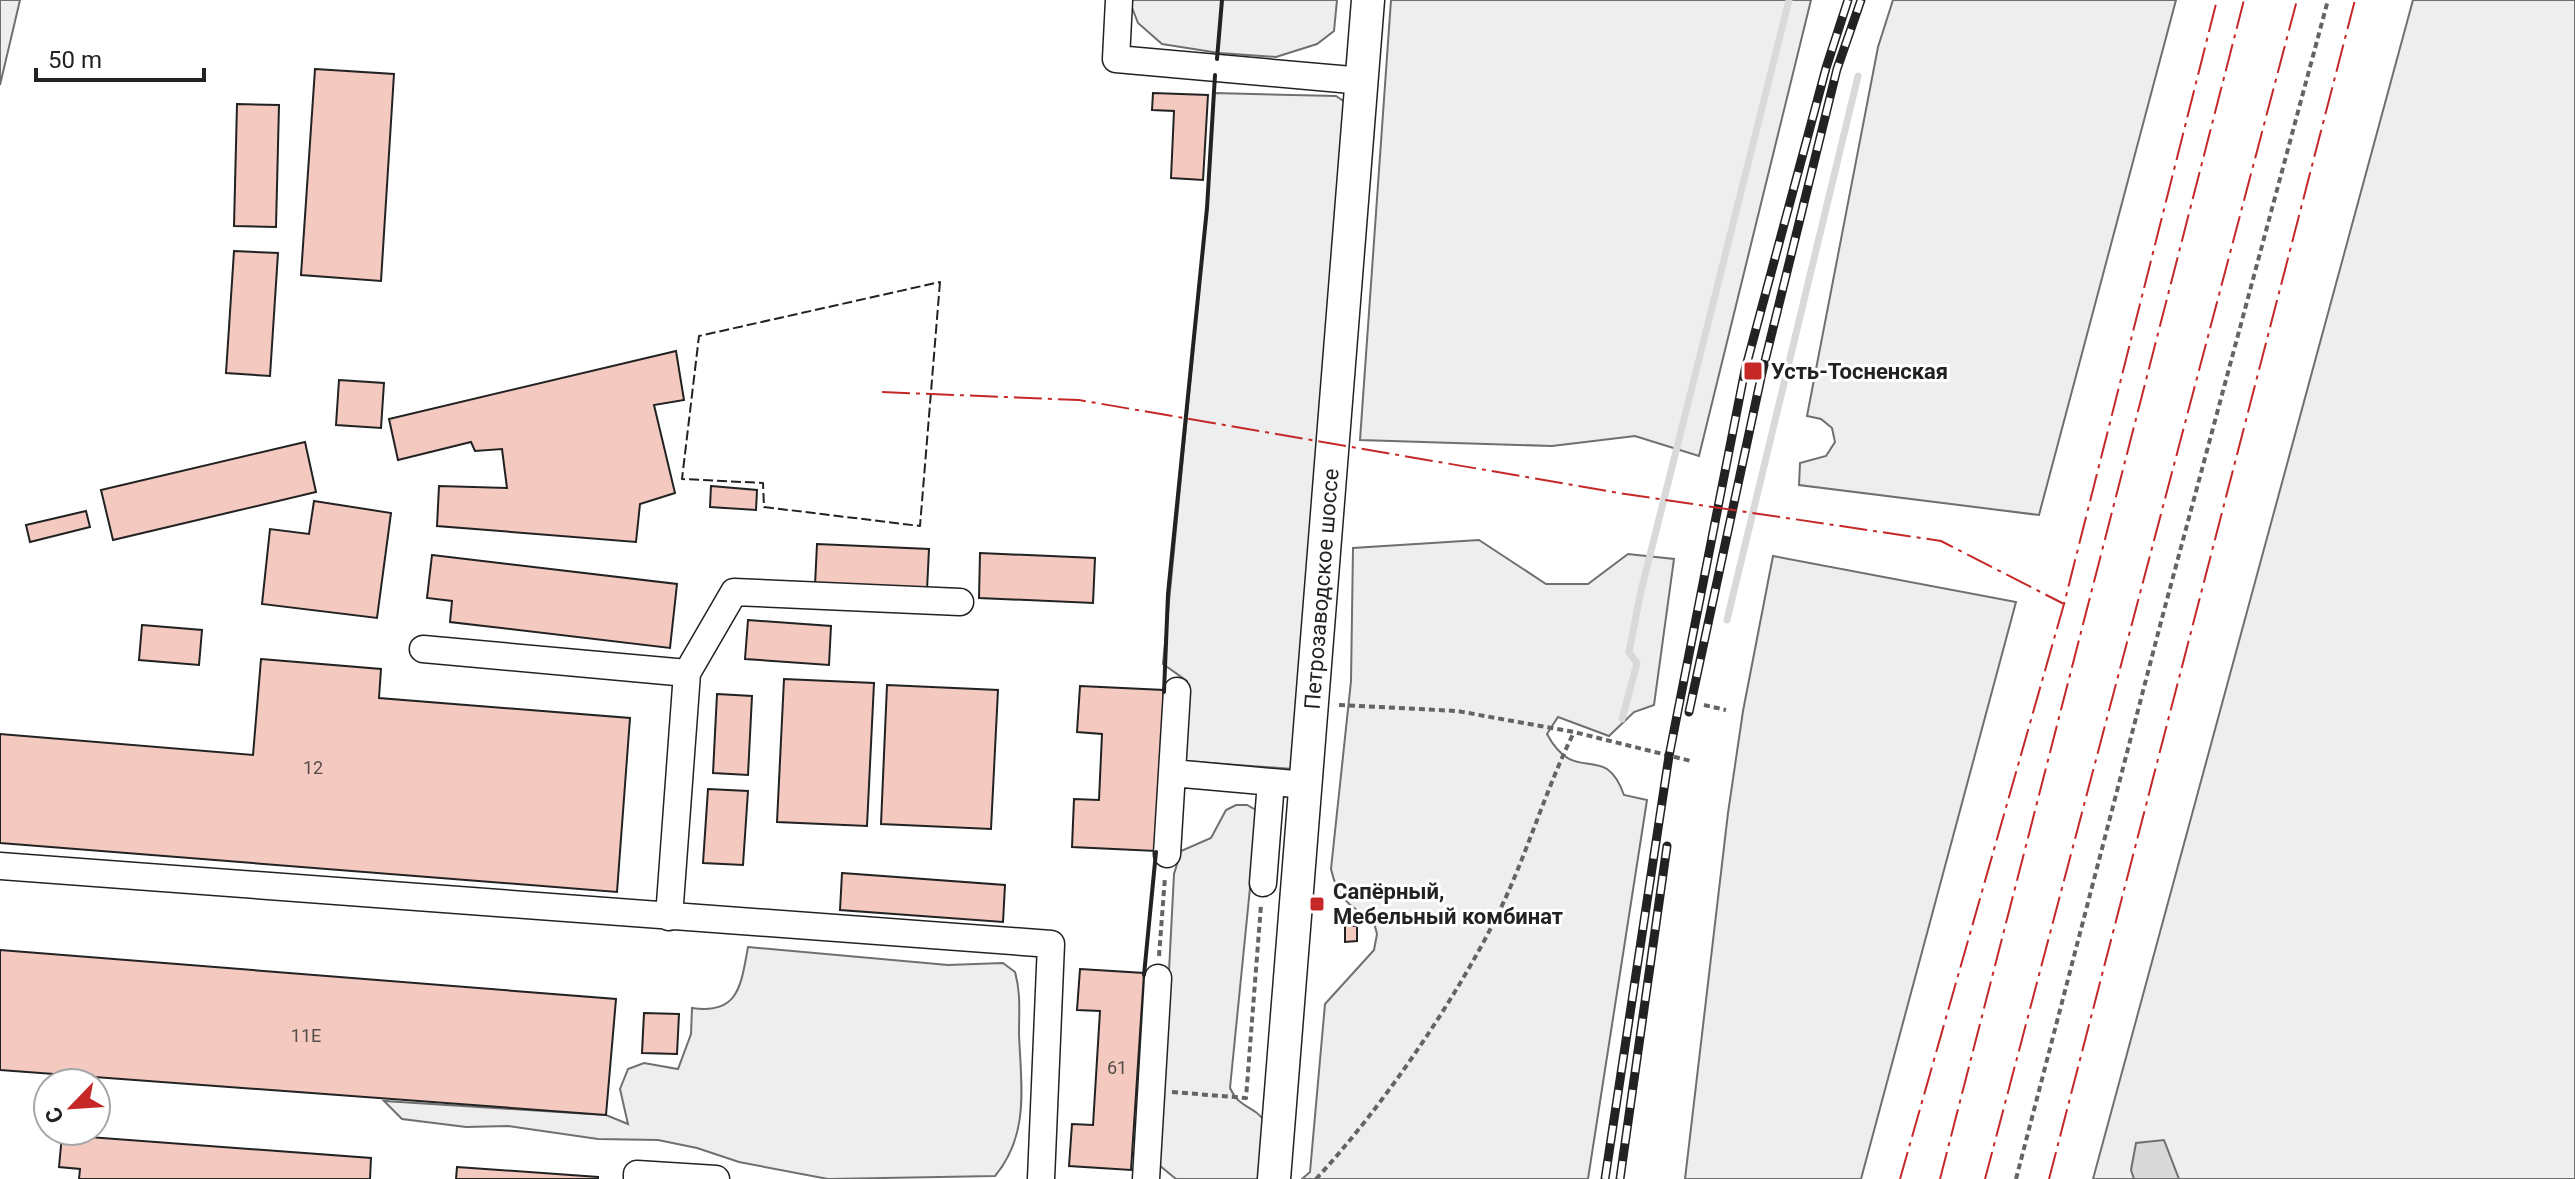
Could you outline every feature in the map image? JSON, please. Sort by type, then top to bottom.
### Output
[{"type":"main road","name":"Петрозаводское шоссе","points":[[1274,1179],[1368,0]]},
{"type":"lane","points":[[1119,0],[1116,59],[1363,81]]},
{"type":"lane","points":[[669,917],[687,673],[734,592],[960,602]]},
{"type":"lane","points":[[423,649],[687,673]]},
{"type":"lane","points":[[1167,854],[1177,691]]},
{"type":"lane","points":[[1172,773],[1306,785]]},
{"type":"lane","points":[[1263,883],[1271,782]]},
{"type":"lane","points":[[0,866],[1051,944],[1041,1179]]},
{"type":"lane","points":[[1146,1179],[1158,978]]},
{"type":"lane","points":[[637,1179],[637,1174],[716,1179]]},
{"type":"path","points":[[2016,1179],[2328,0]]},
{"type":"path","points":[[1313,704],[1457,711],[1574,732],[1691,761]]},
{"type":"path","points":[[1704,705],[1726,710]]},
{"type":"path","points":[[1316,1179],[1372,1108],[1470,966],[1514,879],[1545,793],[1574,732]]},
{"type":"path","points":[[1158,978],[1167,854]]},
{"type":"path","points":[[1151,1090],[1246,1098],[1263,883]]},
{"type":"shaded area","points":[[0,0],[20,0],[0,85]]},
{"type":"shaded area","points":[[1129,0],[1337,0],[1334,31],[1317,44],[1276,57],[1219,53],[1162,44],[1138,23]]},
{"type":"shaded area","points":[[1391,0],[1811,0],[1699,456],[1635,436],[1552,446],[1360,440]]},
{"type":"shaded area","points":[[1893,0],[2176,0],[2039,515],[1799,485],[1800,463],[1826,456],[1835,442],[1832,428],[1821,419],[1807,416],[1878,47]]},
{"type":"shaded area","points":[[2413,0],[2575,0],[2575,1179],[2093,1179]]},
{"type":"shaded area","points":[[1214,93],[1336,96],[1351,106],[1293,769],[1181,761],[1187,681],[1163,664],[1207,208]]},
{"type":"shaded area","points":[[1479,540],[1546,584],[1588,584],[1628,554],[1674,559],[1654,705],[1634,712],[1609,736],[1558,717],[1547,734],[1568,758],[1608,769],[1624,795],[1647,800],[1588,1179],[1302,1179],[1310,1172],[1325,1004],[1374,950],[1377,934],[1373,919],[1350,905],[1340,894],[1331,869],[1351,681],[1353,548]]},
{"type":"shaded area","points":[[1773,556],[2016,602],[1861,1179],[1685,1179],[1728,813],[1743,711]]},
{"type":"shaded area","points":[[1236,805],[1247,805],[1256,810],[1256,828],[1230,1088],[1238,1100],[1263,1119],[1266,1126],[1268,1144],[1264,1179],[1176,1179],[1159,1165],[1174,874],[1181,851],[1211,838],[1226,810]]},
{"type":"shaded area","points":[[748,947],[948,965],[1003,963],[1015,972],[1019,1003],[1021,1108],[1014,1143],[995,1176],[828,1179],[739,1162],[697,1148],[658,1140],[598,1139],[508,1126],[466,1127],[402,1119],[384,1101],[606,1115],[628,1124],[620,1089],[628,1069],[644,1063],[678,1069],[691,1034],[692,1008],[708,1009],[729,1002],[740,985]]},
{"type":"shaded area","points":[[2164,1140],[2179,1179],[2134,1179],[2131,1170],[2136,1143]]},
{"type":"building","points":[[315,69],[394,74],[381,281],[301,275]]},
{"type":"building","points":[[1153,93],[1208,95],[1203,180],[1171,178],[1174,111],[1152,110]]},
{"type":"building","points":[[237,104],[279,105],[276,227],[234,226]]},
{"type":"building","points":[[234,251],[278,253],[270,376],[226,373]]},
{"type":"building","points":[[676,351],[684,400],[654,405],[675,493],[640,504],[636,542],[437,526],[439,486],[507,488],[502,449],[475,451],[471,442],[398,460],[389,419]]},
{"type":"building","points":[[339,380],[384,383],[381,428],[336,425]]},
{"type":"building","points":[[305,442],[316,492],[113,540],[101,490]]},
{"type":"building","points":[[711,486],[757,490],[756,510],[710,507]]},
{"type":"building","points":[[314,501],[391,513],[377,618],[262,604],[270,529],[309,534]]},
{"type":"building","points":[[86,511],[90,527],[30,542],[26,525]]},
{"type":"building","points":[[817,544],[929,549],[927,590],[815,585]]},
{"type":"building","points":[[980,553],[1095,558],[1093,603],[979,598]]},
{"type":"building","points":[[432,555],[677,584],[670,648],[450,622],[452,601],[427,598]]},
{"type":"building","points":[[748,620],[831,626],[829,665],[745,659]]},
{"type":"building","points":[[142,625],[202,630],[199,665],[139,660]]},
{"type":"building","points":[[261,659],[381,669],[379,698],[630,718],[617,892],[0,843],[0,734],[253,755]]},
{"type":"building","points":[[784,679],[874,683],[867,826],[777,822]]},
{"type":"building","points":[[887,685],[998,690],[991,829],[881,824]]},
{"type":"building","points":[[1080,686],[1164,690],[1156,851],[1072,847],[1074,799],[1099,800],[1102,734],[1077,732]]},
{"type":"building","points":[[717,694],[752,696],[748,775],[713,773]]},
{"type":"building","points":[[708,789],[748,791],[743,865],[703,863]]},
{"type":"building","points":[[842,873],[1005,885],[1003,922],[840,910]]},
{"type":"building","points":[[1345,926],[1357,926],[1357,941],[1345,942]]},
{"type":"building","points":[[0,950],[616,999],[606,1115],[112,1078],[112,1067],[32,1067],[32,1072],[0,1070]]},
{"type":"building","points":[[1080,969],[1144,973],[1131,1170],[1069,1166],[1072,1124],[1093,1125],[1100,1011],[1077,1010]]},
{"type":"building","points":[[644,1013],[679,1014],[677,1054],[642,1053]]},
{"type":"building","points":[[112,1139],[371,1158],[370,1179],[79,1179],[80,1169],[59,1167],[61,1147],[112,1147]]},
{"type":"building","points":[[457,1167],[598,1177],[598,1179],[456,1179]]},
{"type":"waterway","points":[[1622,719],[1637,663],[1629,652],[1641,591],[1789,0]]},
{"type":"waterway","points":[[1727,620],[1858,76]]},
{"type":"railway","points":[[1605,1179],[1669,756],[1745,370],[1826,68],[1848,0]]},
{"type":"railway","points":[[1689,712],[1762,373],[1837,69],[1861,0]]},
{"type":"railway","points":[[1620,1179],[1667,846]]},
{"type":"fence","points":[[940,282],[920,526],[764,507],[763,483],[682,479],[699,336],[940,282]]},
{"type":"wall","points":[[1217,59],[1222,0]]},
{"type":"wall","points":[[1164,692],[1168,594],[1207,208],[1215,75]]},
{"type":"wall","points":[[1144,975],[1156,852]]},
{"type":"power","points":[[1900,1179],[2064,604],[2217,0]]},
{"type":"power","points":[[1940,1179],[2244,0]]},
{"type":"power","points":[[1985,1179],[2297,0]]},
{"type":"power","points":[[2049,1179],[2355,0]]},
{"type":"power","points":[[882,392],[1079,400],[1619,493],[1941,541],[2064,604]]},
{"type":"place","name":"Усть-Тосненская","points":[[1753,371]]},
{"type":"place","name":"Сапёрный, Мебельный комбинат","points":[[1317,904]]}]
